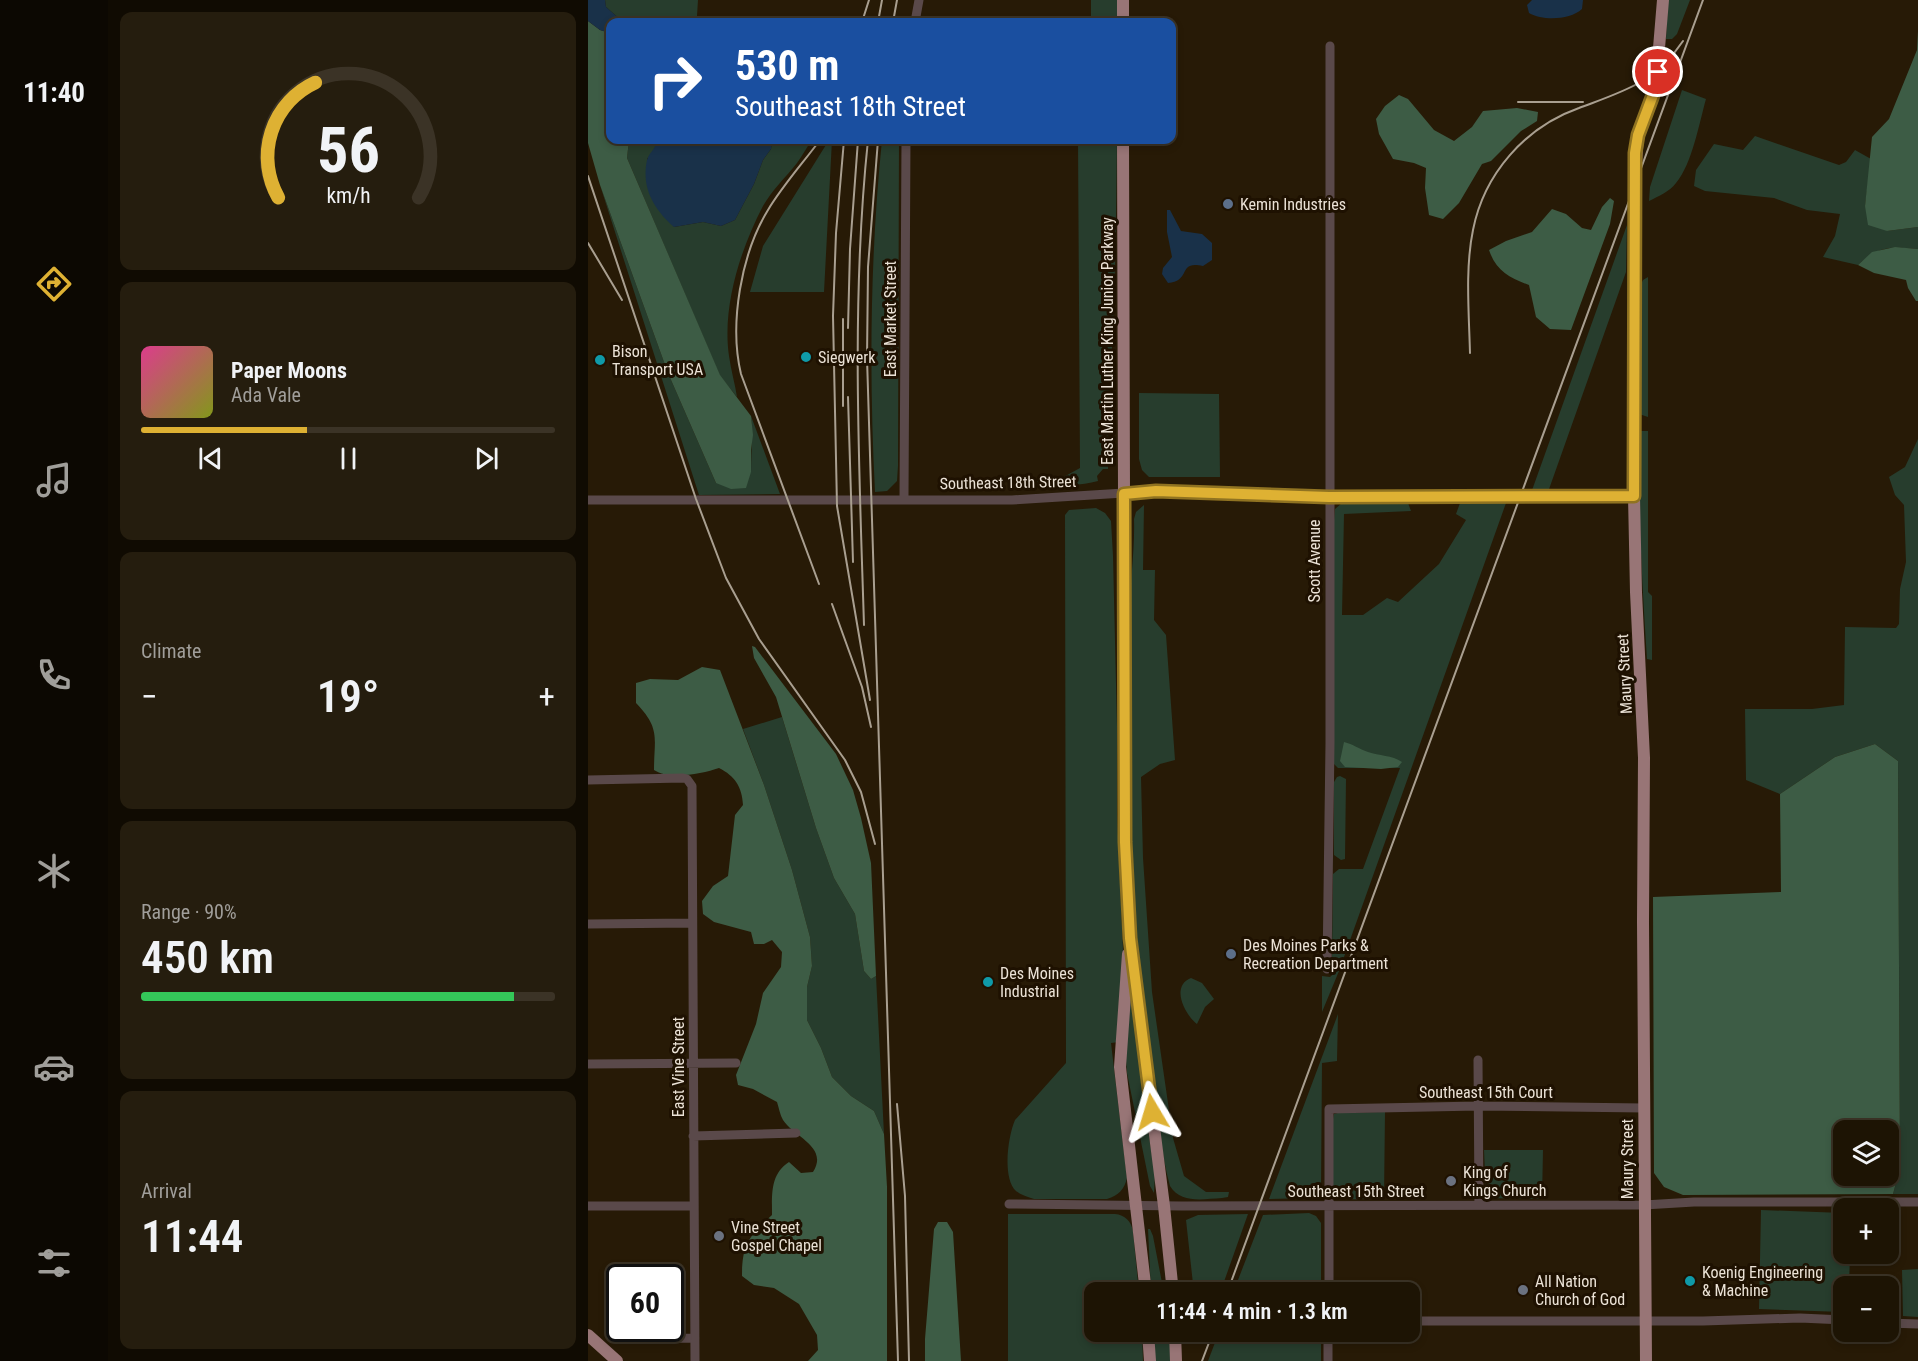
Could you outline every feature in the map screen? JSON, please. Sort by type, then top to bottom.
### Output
[{"type":"main road","points":[[1123,0],[1123,18]]},
{"type":"main road","name":"Maury Street","points":[[1645,1358],[1644,758],[1634,496],[1635,153],[1638,135],[1655,87],[1661,43],[1663,0]]},
{"type":"main road","name":"East Martin Luther King Junior Parkway","points":[[1123,144],[1125,830],[1130,938],[1172,1282]]},
{"type":"main road","name":"East Martin Luther King Junior Parkway","points":[[1130,938],[1125,973],[1120,1067],[1145,1282]]},
{"type":"main road","points":[[588,1335],[616,1361]]},
{"type":"main road","points":[[1149,1342],[1150,1361]]},
{"type":"main road","points":[[1175,1342],[1176,1361]]},
{"type":"street","points":[[916,18],[919,0]]},
{"type":"street","name":"Scott Avenue","points":[[1327,969],[1330,743],[1330,46]]},
{"type":"street","name":"East Market Street","points":[[904,498],[906,144]]},
{"type":"street","name":"Southeast 18th Street","points":[[588,500],[904,498],[1012,500],[1156,491],[1329,497],[1634,496]]},
{"type":"street","name":"East Vine Street","points":[[588,780],[683,778],[690,782],[692,791],[695,1361]]},
{"type":"street","points":[[588,924],[692,923]]},
{"type":"street","points":[[1478,1060],[1479,1205]]},
{"type":"street","points":[[588,1064],[736,1063]]},
{"type":"street","name":"Southeast 15th Court","points":[[1329,1205],[1329,1109],[1478,1106],[1644,1108]]},
{"type":"street","points":[[693,1136],[796,1133]]},
{"type":"street","name":"Southeast 15th Street","points":[[1010,1204],[1644,1205],[1694,1202],[1918,1202]]},
{"type":"street","points":[[1329,1205],[1329,1282]]},
{"type":"street","points":[[588,1206],[693,1206]]},
{"type":"street","points":[[1420,1321],[1833,1320]]},
{"type":"street","points":[[1899,1323],[1918,1324]]},
{"type":"street","points":[[684,1338],[695,1338]]},
{"type":"street","points":[[1328,1342],[1328,1361]]},
{"type":"green space","points":[[605,0],[698,0],[697,16],[702,18],[618,18],[606,7]]},
{"type":"green space","points":[[1091,0],[1117,0],[1117,18],[1091,18]]},
{"type":"green space","points":[[1668,0],[1690,0],[1677,34],[1672,39],[1666,39]]},
{"type":"green space","points":[[588,21],[606,32],[606,144],[629,144],[627,158],[720,375],[751,416],[753,435],[751,472],[746,488],[731,489],[716,483],[668,373],[600,185],[588,143]]},
{"type":"green space","points":[[1918,31],[1918,227],[1887,231],[1868,225],[1865,206],[1872,137],[1889,119],[1917,50]]},
{"type":"green space","points":[[1682,90],[1706,99],[1694,143],[1682,175],[1676,183],[1649,201],[1650,187]]},
{"type":"green space","points":[[1399,95],[1408,99],[1434,130],[1454,141],[1472,127],[1483,111],[1517,108],[1538,112],[1537,121],[1521,131],[1491,161],[1482,164],[1459,203],[1443,219],[1429,215],[1425,188],[1426,168],[1393,159],[1379,134],[1376,119],[1385,106]]},
{"type":"green space","points":[[1755,136],[1839,165],[1846,162],[1855,150],[1871,159],[1865,206],[1887,231],[1918,227],[1918,249],[1886,249],[1866,258],[1858,265],[1823,257],[1835,236],[1840,214],[1807,210],[1774,198],[1705,191],[1694,186],[1696,170],[1714,144],[1743,150]]},
{"type":"green space","points":[[629,144],[657,144],[647,159],[674,227],[703,222],[721,226],[735,220],[772,144],[809,144],[763,206],[740,260],[728,318],[729,356],[737,397],[720,376],[627,158]]},
{"type":"green space","points":[[827,144],[832,144],[824,292],[750,292],[763,246]]},
{"type":"green space","points":[[882,144],[899,144],[897,481],[887,491],[875,492],[872,316]]},
{"type":"green space","points":[[1078,144],[1117,144],[1108,469],[1103,469],[1097,476],[1098,481],[1089,483],[1062,486],[1021,485],[1020,481],[1058,480],[1080,468]]},
{"type":"green space","points":[[600,185],[668,373],[716,483],[751,472],[751,416],[780,494],[699,495]]},
{"type":"green space","points":[[1610,198],[1614,201],[1610,224],[1571,330],[1550,329],[1536,317],[1529,285],[1505,273],[1489,250],[1532,232],[1552,209],[1566,214],[1582,228],[1591,230],[1602,207]]},
{"type":"green space","points":[[1627,225],[1626,272],[1548,492],[1531,493]]},
{"type":"green space","points":[[1895,247],[1918,249],[1918,301],[1908,288],[1906,280],[1874,273],[1858,265],[1872,252]]},
{"type":"green space","points":[[1648,277],[1648,417],[1639,414],[1639,289],[1643,280]]},
{"type":"green space","points":[[1139,393],[1219,394],[1220,477],[1149,477],[1142,470],[1139,459]]},
{"type":"green space","points":[[1648,431],[1648,592],[1652,596],[1652,660],[1647,659],[1642,575],[1639,461],[1639,433]]},
{"type":"green space","points":[[1918,439],[1918,1194],[1893,1194],[1895,1186],[1899,1186],[1900,1168],[1898,761],[1875,744],[1835,757],[1780,794],[1746,780],[1745,709],[1812,709],[1844,705],[1845,627],[1896,628],[1899,624],[1900,589],[1906,562],[1904,505],[1895,495],[1889,477],[1905,467]]},
{"type":"green space","points":[[1342,503],[1408,503],[1411,511],[1344,514],[1342,615],[1363,615],[1387,598],[1398,602],[1439,564],[1466,520],[1456,514],[1460,503],[1506,503],[1339,971],[1322,1012],[1322,976],[1330,977],[1335,969],[1332,959],[1333,874],[1339,869],[1363,869],[1400,768],[1338,768],[1334,764],[1334,520],[1335,509]]},
{"type":"green space","points":[[1144,505],[1143,570],[1155,570],[1154,620],[1166,635],[1175,760],[1160,764],[1141,777],[1143,858],[1152,992],[1173,1138],[1184,1176],[1206,1192],[1229,1192],[1228,1197],[1222,1198],[1186,1198],[1180,1196],[1170,1186],[1162,1149],[1139,968],[1130,790],[1130,599],[1134,519],[1136,512]]},
{"type":"green space","points":[[1096,508],[1105,513],[1111,521],[1113,556],[1117,814],[1123,950],[1119,1042],[1111,1043],[1127,1178],[1120,1192],[1107,1199],[1034,1199],[1016,1191],[1012,1185],[1009,1177],[1008,1157],[1010,1136],[1015,1120],[1066,1063],[1065,515],[1069,510]]},
{"type":"green space","points":[[752,646],[836,754],[853,790],[871,863],[876,976],[871,979],[864,971],[855,914],[834,878],[816,828],[776,697],[754,658]]},
{"type":"green space","points":[[702,667],[720,670],[764,785],[792,870],[810,937],[812,966],[807,987],[807,1020],[832,1077],[851,1096],[874,1111],[884,1134],[887,1187],[887,1361],[808,1361],[818,1350],[817,1335],[799,1304],[774,1288],[754,1285],[742,1276],[743,1256],[748,1241],[772,1215],[773,1186],[778,1173],[789,1162],[801,1173],[813,1172],[817,1156],[808,1143],[783,1120],[777,1102],[753,1089],[738,1085],[736,1075],[756,1024],[763,993],[781,967],[782,952],[772,940],[764,944],[754,944],[751,932],[714,922],[703,914],[702,901],[713,886],[728,876],[735,815],[743,805],[739,787],[733,778],[719,768],[695,774],[677,775],[668,775],[654,770],[653,727],[636,703],[636,683],[650,679],[678,680]]},
{"type":"green space","points":[[782,717],[834,878],[855,914],[864,971],[871,979],[876,976],[884,1134],[874,1111],[851,1096],[832,1077],[807,1020],[807,987],[812,966],[810,937],[792,870],[743,729]]},
{"type":"green space","points":[[1344,742],[1402,762],[1398,767],[1381,769],[1345,767],[1340,761]]},
{"type":"green space","points":[[1875,744],[1898,761],[1900,1168],[1899,1172],[1899,1120],[1833,1120],[1833,1186],[1895,1186],[1893,1194],[1683,1195],[1664,1187],[1654,1173],[1653,897],[1781,892],[1780,794],[1835,757]]},
{"type":"green space","points":[[1340,776],[1346,779],[1345,859],[1341,860],[1334,855],[1334,782]]},
{"type":"green space","points":[[1131,969],[1142,1092],[1155,1174],[1154,1193],[1150,1186],[1127,1073],[1125,1049]]},
{"type":"green space","points":[[1191,978],[1202,983],[1214,999],[1205,1007],[1197,1024],[1184,1008],[1181,994],[1181,987]]},
{"type":"green space","points":[[1338,1014],[1337,1061],[1322,1063],[1321,1190],[1314,1197],[1309,1198],[1269,1199]]},
{"type":"green space","points":[[1385,1112],[1384,1198],[1349,1199],[1337,1194],[1333,1190],[1334,1114]]},
{"type":"green space","points":[[1484,1150],[1543,1150],[1542,1199],[1486,1198]]},
{"type":"green space","points":[[1761,1210],[1833,1213],[1833,1264],[1850,1264],[1849,1276],[1833,1276],[1833,1312],[1759,1309]]},
{"type":"green space","points":[[1309,1213],[1316,1216],[1321,1223],[1321,1282],[1237,1282],[1263,1215]]},
{"type":"green space","points":[[1008,1214],[1115,1214],[1127,1219],[1133,1231],[1138,1282],[1084,1282],[1084,1342],[1142,1342],[1143,1361],[1008,1361]]},
{"type":"green space","points":[[1248,1214],[1224,1282],[1193,1282],[1186,1220],[1198,1215]]},
{"type":"green space","points":[[938,1222],[947,1222],[953,1232],[961,1361],[925,1361],[934,1229]]},
{"type":"green space","points":[[1148,1229],[1153,1236],[1162,1282],[1150,1282]]},
{"type":"green space","points":[[1918,1269],[1918,1317],[1903,1316],[1902,1270]]},
{"type":"green space","points":[[1154,1342],[1170,1342],[1171,1361],[1155,1361]]},
{"type":"green space","points":[[1215,1342],[1321,1342],[1321,1361],[1208,1361]]},
{"type":"water","points":[[588,0],[605,0],[606,7],[618,18],[606,18],[606,32],[588,21]]},
{"type":"water","points":[[1532,0],[1583,0],[1582,9],[1577,13],[1549,18],[1529,13],[1527,5]]},
{"type":"water","points":[[657,144],[772,144],[735,220],[721,226],[703,222],[674,227],[655,205],[646,180],[647,160]]},
{"type":"water","points":[[1167,210],[1170,210],[1181,231],[1202,234],[1212,243],[1212,260],[1203,266],[1190,266],[1180,279],[1168,283],[1162,274],[1163,268],[1172,257],[1167,232]]},
{"type":"railway","points":[[863,18],[869,0]]},
{"type":"railway","points":[[879,18],[882,0]]},
{"type":"railway","points":[[894,18],[897,0]]},
{"type":"railway","points":[[1231,1282],[1703,0]]},
{"type":"railway","points":[[1470,353],[1468,291],[1473,230],[1478,209],[1497,172],[1510,155],[1541,127],[1559,116],[1637,84],[1661,67],[1683,41]]},
{"type":"railway","points":[[1518,102],[1583,102]]},
{"type":"railway","points":[[817,144],[780,192],[759,228],[744,268],[736,333],[741,374],[819,584]]},
{"type":"railway","points":[[844,144],[836,233],[833,316],[837,506],[870,700]]},
{"type":"railway","points":[[848,328],[850,249],[858,144]]},
{"type":"railway","points":[[864,625],[858,321],[868,144]]},
{"type":"railway","points":[[878,144],[868,267],[867,358],[898,1361]]},
{"type":"railway","points":[[588,176],[696,499],[726,578],[759,639],[845,760],[861,792],[875,844]]},
{"type":"railway","points":[[588,243],[622,300]]},
{"type":"railway","points":[[843,319],[843,406]]},
{"type":"railway","points":[[848,397],[853,562]]},
{"type":"railway","points":[[832,604],[862,687],[871,727]]},
{"type":"railway","points":[[897,1104],[905,1196],[909,1361]]},
{"type":"railway","points":[[1202,1361],[1209,1342]]},
{"type":"place","name":"Kemin Industries","points":[[1228,204]]},
{"type":"place","name":"Siegwerk","points":[[806,357]]},
{"type":"place","name":"Bison Transport USA","points":[[600,360]]},
{"type":"place","name":"Des Moines Parks & Recreation Department","points":[[1231,954]]},
{"type":"place","name":"Des Moines Industrial","points":[[988,982]]},
{"type":"place","name":"King of Kings Church","points":[[1451,1181]]},
{"type":"place","name":"Vine Street Gospel Chapel","points":[[719,1236]]},
{"type":"place","name":"Koenig Engineering & Machine","points":[[1690,1281]]},
{"type":"place","name":"All Nation Church of God","points":[[1523,1290]]},
{"type":"route","points":[[1152,1112],[1130,938],[1125,842],[1124,494],[1156,491],[1329,497],[1634,496],[1635,153],[1638,135],[1653,95],[1658,72]]}]
